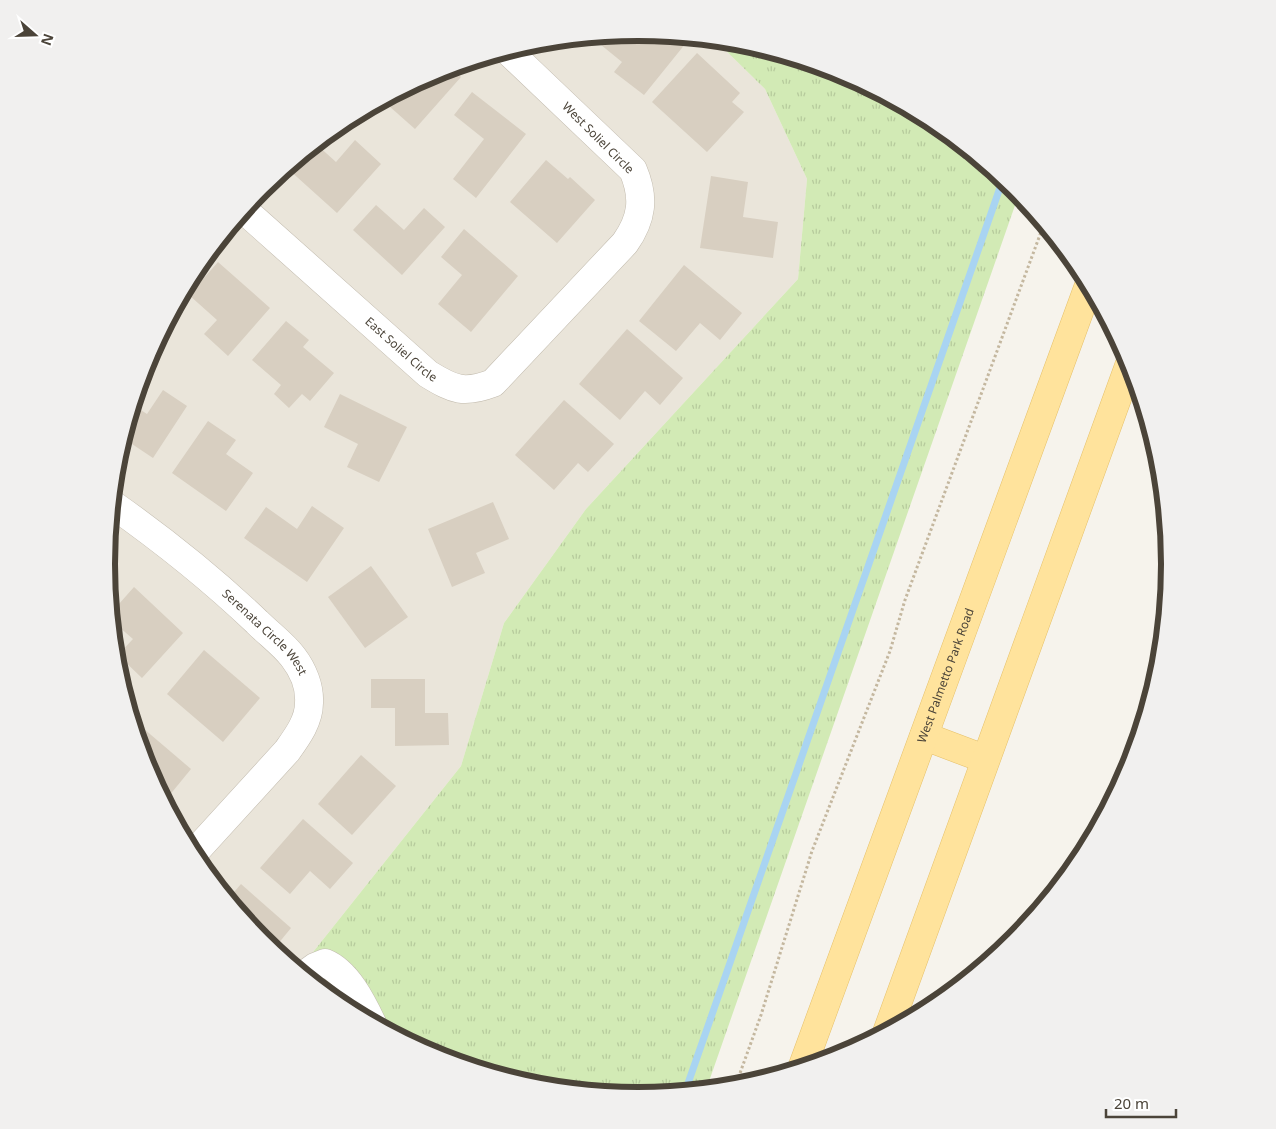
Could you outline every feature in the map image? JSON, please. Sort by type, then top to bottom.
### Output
[{"type":"main road","name":"West Palmetto Park Road","points":[[805,1060],[1086,294]]},
{"type":"main road","points":[[890,1023],[1125,376]]},
{"type":"main road","points":[[924,736],[986,759]]},
{"type":"street","name":"West Soliel Circle","points":[[514,56],[633,170],[639,185],[640,213],[635,229],[625,243],[564,309]]},
{"type":"street","name":"East Soliel Circle","points":[[249,215],[428,374],[446,385],[459,389],[477,389],[494,383],[564,309]]},
{"type":"street","name":"Serenata Circle West","points":[[118,508],[159,538],[236,602],[292,656],[302,670],[306,683],[309,703],[306,719],[297,736],[287,751],[198,847]]},
{"type":"street","points":[[309,971],[324,963],[334,967],[358,996],[366,1012]]},
{"type":"path","points":[[738,1078],[761,1015],[812,851],[890,651],[905,600],[1041,232]]},
{"type":"shaded area","points":[[638,41],[672,42],[724,49],[765,89],[807,179],[798,279],[586,509],[504,623],[461,766],[302,966],[245,910],[203,855],[169,796],[143,733],[125,667],[116,599],[116,530],[125,462],[143,396],[169,333],[185,303],[223,246],[245,219],[293,171],[319,149],[376,111],[438,81],[470,69],[536,51],[604,42]]},
{"type":"green space","points":[[724,49],[773,59],[806,69],[838,81],[900,111],[957,149],[1016,203],[709,1083],[672,1087],[604,1087],[536,1078],[503,1070],[438,1048],[376,1018],[347,1000],[302,966],[461,766],[504,623],[586,509],[798,279],[807,179],[765,89]]},
{"type":"building","points":[[638,41],[685,44],[644,95],[614,72],[622,62],[598,43]]},
{"type":"building","points":[[697,53],[740,93],[732,102],[744,112],[707,152],[652,102]]},
{"type":"building","points":[[457,74],[461,77],[415,129],[389,106],[407,95],[438,81]]},
{"type":"building","points":[[472,92],[526,134],[476,198],[453,179],[484,139],[454,115]]},
{"type":"building","points":[[355,140],[381,164],[337,213],[292,172],[320,148],[336,162]]},
{"type":"building","points":[[546,160],[568,179],[570,177],[595,200],[557,243],[510,202]]},
{"type":"building","points":[[711,176],[748,182],[743,217],[778,222],[773,258],[700,248]]},
{"type":"building","points":[[376,205],[404,230],[424,208],[445,227],[402,275],[353,230]]},
{"type":"building","points":[[464,229],[518,276],[471,332],[438,304],[462,275],[441,257]]},
{"type":"building","points":[[218,262],[270,308],[228,356],[204,334],[217,320],[190,296]]},
{"type":"building","points":[[684,265],[742,313],[720,340],[700,323],[676,351],[639,321]]},
{"type":"building","points":[[286,321],[309,340],[303,347],[334,373],[310,401],[302,394],[289,408],[274,394],[281,385],[252,360]]},
{"type":"building","points":[[627,329],[683,378],[660,405],[645,391],[620,420],[579,384]]},
{"type":"building","points":[[163,390],[187,406],[153,458],[130,442],[139,409],[147,414]]},
{"type":"building","points":[[340,394],[407,427],[379,482],[347,467],[358,444],[324,427]]},
{"type":"building","points":[[564,400],[614,444],[588,472],[578,463],[554,490],[515,455]]},
{"type":"building","points":[[208,421],[236,440],[226,454],[253,473],[226,511],[172,473]]},
{"type":"building","points":[[493,502],[509,539],[476,553],[485,573],[452,587],[428,529]]},
{"type":"building","points":[[312,506],[344,528],[307,582],[244,538],[266,507],[297,529]]},
{"type":"building","points":[[371,566],[408,617],[365,648],[328,597]]},
{"type":"building","points":[[134,587],[183,633],[142,678],[124,661],[122,651],[133,639],[118,626],[117,607]]},
{"type":"building","points":[[204,650],[260,698],[223,742],[167,694]]},
{"type":"building","points":[[371,679],[425,679],[425,713],[448,713],[449,745],[395,746],[395,708],[371,708]]},
{"type":"building","points":[[141,726],[191,769],[169,796]]},
{"type":"building","points":[[361,755],[396,786],[352,835],[318,804]]},
{"type":"building","points":[[303,819],[353,863],[330,889],[310,871],[290,894],[260,868]]},
{"type":"building","points":[[241,884],[291,928],[278,944],[232,894]]},
{"type":"waterway","points":[[687,1085],[1000,187]]}]
